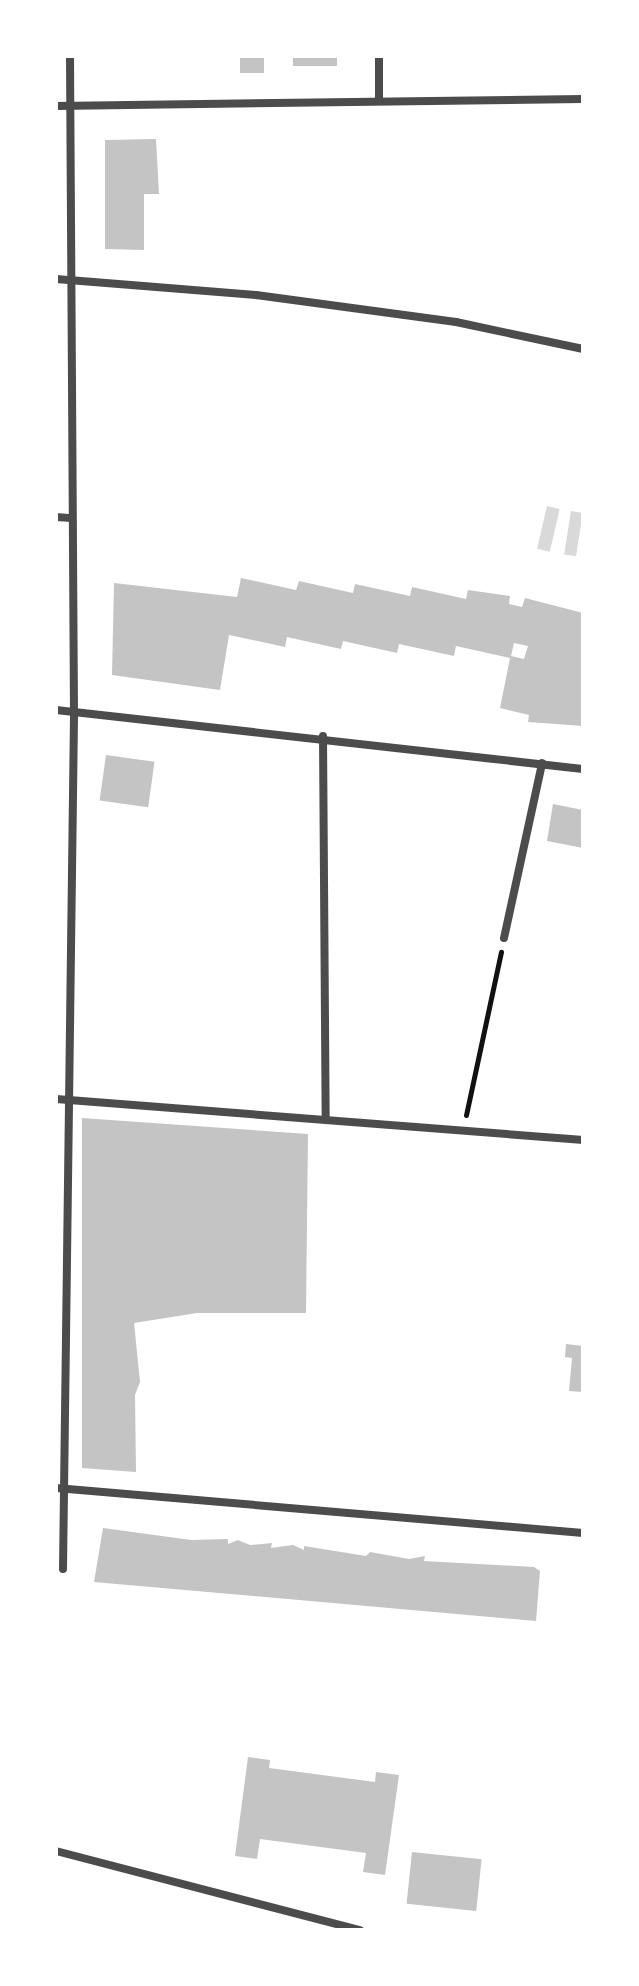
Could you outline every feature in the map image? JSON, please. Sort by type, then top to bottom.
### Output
[{"type":"street","points":[[63,1569],[59,1488],[61,1100],[74,713],[70,56]]},
{"type":"street","points":[[379,56],[379,100]]},
{"type":"street","points":[[56,106],[583,99]]},
{"type":"street","points":[[56,279],[72,278],[456,322],[583,349]]},
{"type":"street","points":[[56,517],[72,518]]},
{"type":"street","points":[[56,710],[323,736],[583,769]]},
{"type":"street","points":[[323,736],[326,1119]]},
{"type":"street","points":[[504,938],[542,763]]},
{"type":"street","points":[[61,1100],[583,1140]]},
{"type":"street","points":[[59,1488],[583,1533]]},
{"type":"street","points":[[56,1851],[324,1926],[360,1930]]},
{"type":"path","points":[[462,1131],[504,938]]},
{"type":"shaded area","points":[[547,506],[560,509],[550,552],[537,549]]},
{"type":"shaded area","points":[[571,511],[583,513],[576,556],[564,554]]},
{"type":"building","points":[[240,56],[264,56],[264,73],[240,73]]},
{"type":"building","points":[[293,56],[337,56],[337,66],[293,66]]},
{"type":"building","points":[[156,139],[159,194],[144,194],[144,250],[105,249],[105,140]]},
{"type":"building","points":[[241,578],[296,590],[299,581],[353,593],[355,584],[410,596],[412,587],[466,599],[468,590],[510,596],[509,604],[522,607],[525,598],[583,613],[583,726],[528,722],[529,715],[500,708],[510,658],[456,646],[454,656],[399,644],[397,653],[343,641],[341,649],[287,637],[285,647],[229,635],[220,690],[112,675],[114,583],[237,597]],"holes":[[[514,643],[528,646],[524,659],[511,656]]]},
{"type":"building","points":[[106,755],[155,762],[148,807],[100,801]]},
{"type":"building","points":[[553,804],[583,810],[583,848],[547,841]]},
{"type":"building","points":[[82,1118],[308,1134],[306,1313],[197,1313],[134,1323],[140,1382],[135,1395],[136,1472],[82,1468]]},
{"type":"building","points":[[566,1344],[583,1346],[583,1392],[569,1391],[572,1358],[565,1357]]},
{"type":"building","points":[[103,1528],[191,1540],[228,1539],[228,1544],[238,1540],[250,1545],[272,1543],[271,1548],[293,1545],[304,1550],[304,1546],[366,1556],[370,1552],[409,1559],[425,1556],[424,1561],[534,1567],[540,1571],[536,1621],[94,1582]]},
{"type":"building","points":[[248,1757],[270,1760],[269,1768],[375,1782],[376,1772],[399,1775],[385,1875],[363,1872],[366,1853],[260,1839],[257,1859],[235,1856]]},
{"type":"building","points":[[412,1852],[482,1859],[476,1911],[407,1904]]}]
